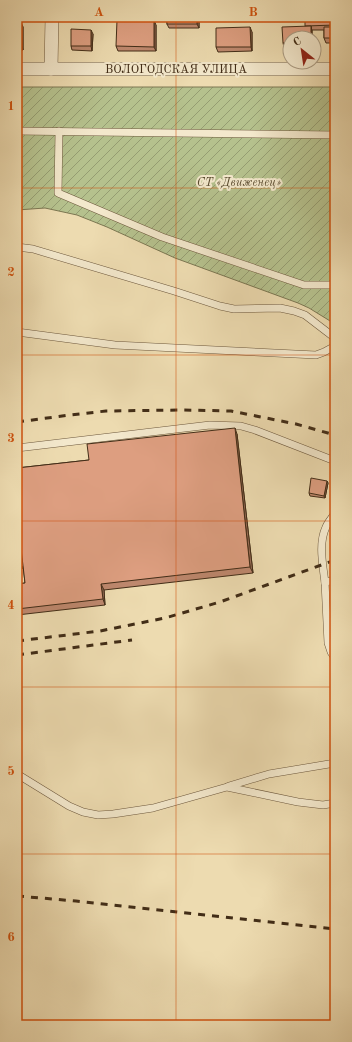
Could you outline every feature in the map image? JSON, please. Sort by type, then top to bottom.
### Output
[{"type":"street","points":[[51,69],[52,17]]},
{"type":"street","name":"ВОЛОГОДСКАЯ УЛИЦА","points":[[17,69],[335,70]]},
{"type":"lane","points":[[17,131],[335,135]]},
{"type":"lane","points":[[59,131],[58,193],[162,237],[304,285],[335,285]]},
{"type":"lane","points":[[17,247],[33,249],[220,306],[234,309],[280,308],[294,311],[305,315],[335,338]]},
{"type":"lane","points":[[17,332],[115,345],[316,355],[335,346]]},
{"type":"lane","points":[[17,448],[210,425],[242,426],[335,461]]},
{"type":"lane","points":[[335,513],[326,526],[322,538],[328,643],[335,658]]},
{"type":"lane","points":[[325,583],[335,580]]},
{"type":"lane","points":[[17,774],[69,806],[83,812],[98,815],[153,808],[268,774],[335,763]]},
{"type":"lane","points":[[227,787],[298,802],[323,805],[335,803]]},
{"type":"green space","name":"СТ «Движенец»","points":[[17,87],[335,87],[335,324],[298,303],[175,258],[77,215],[45,208],[17,210]]},
{"type":"building","points":[[167,17],[197,17],[197,24],[167,24]]},
{"type":"building","points":[[305,17],[335,17],[335,25],[305,26]]},
{"type":"building","points":[[117,20],[154,20],[154,47],[116,46]]},
{"type":"building","points":[[17,23],[21,23],[22,45],[17,45]]},
{"type":"building","points":[[311,26],[311,30],[282,30],[282,27]]},
{"type":"building","points":[[250,27],[251,47],[216,47],[216,28]]},
{"type":"building","points":[[324,27],[335,27],[335,50],[332,50],[332,38],[324,38]]},
{"type":"building","points":[[71,29],[91,30],[91,46],[71,46]]},
{"type":"building","points":[[235,428],[250,567],[101,584],[103,599],[17,609],[17,584],[25,583],[20,540],[17,540],[17,468],[89,460],[87,444]]},
{"type":"building","points":[[311,478],[327,481],[324,496],[309,493]]},
{"type":"railway","points":[[17,422],[106,411],[231,411],[296,424],[335,435]]},
{"type":"railway","points":[[17,641],[100,631],[165,618],[220,602],[335,560]]},
{"type":"railway","points":[[17,568],[34,566]]},
{"type":"railway","points":[[17,655],[132,640]]},
{"type":"railway","points":[[17,896],[335,929]]}]
